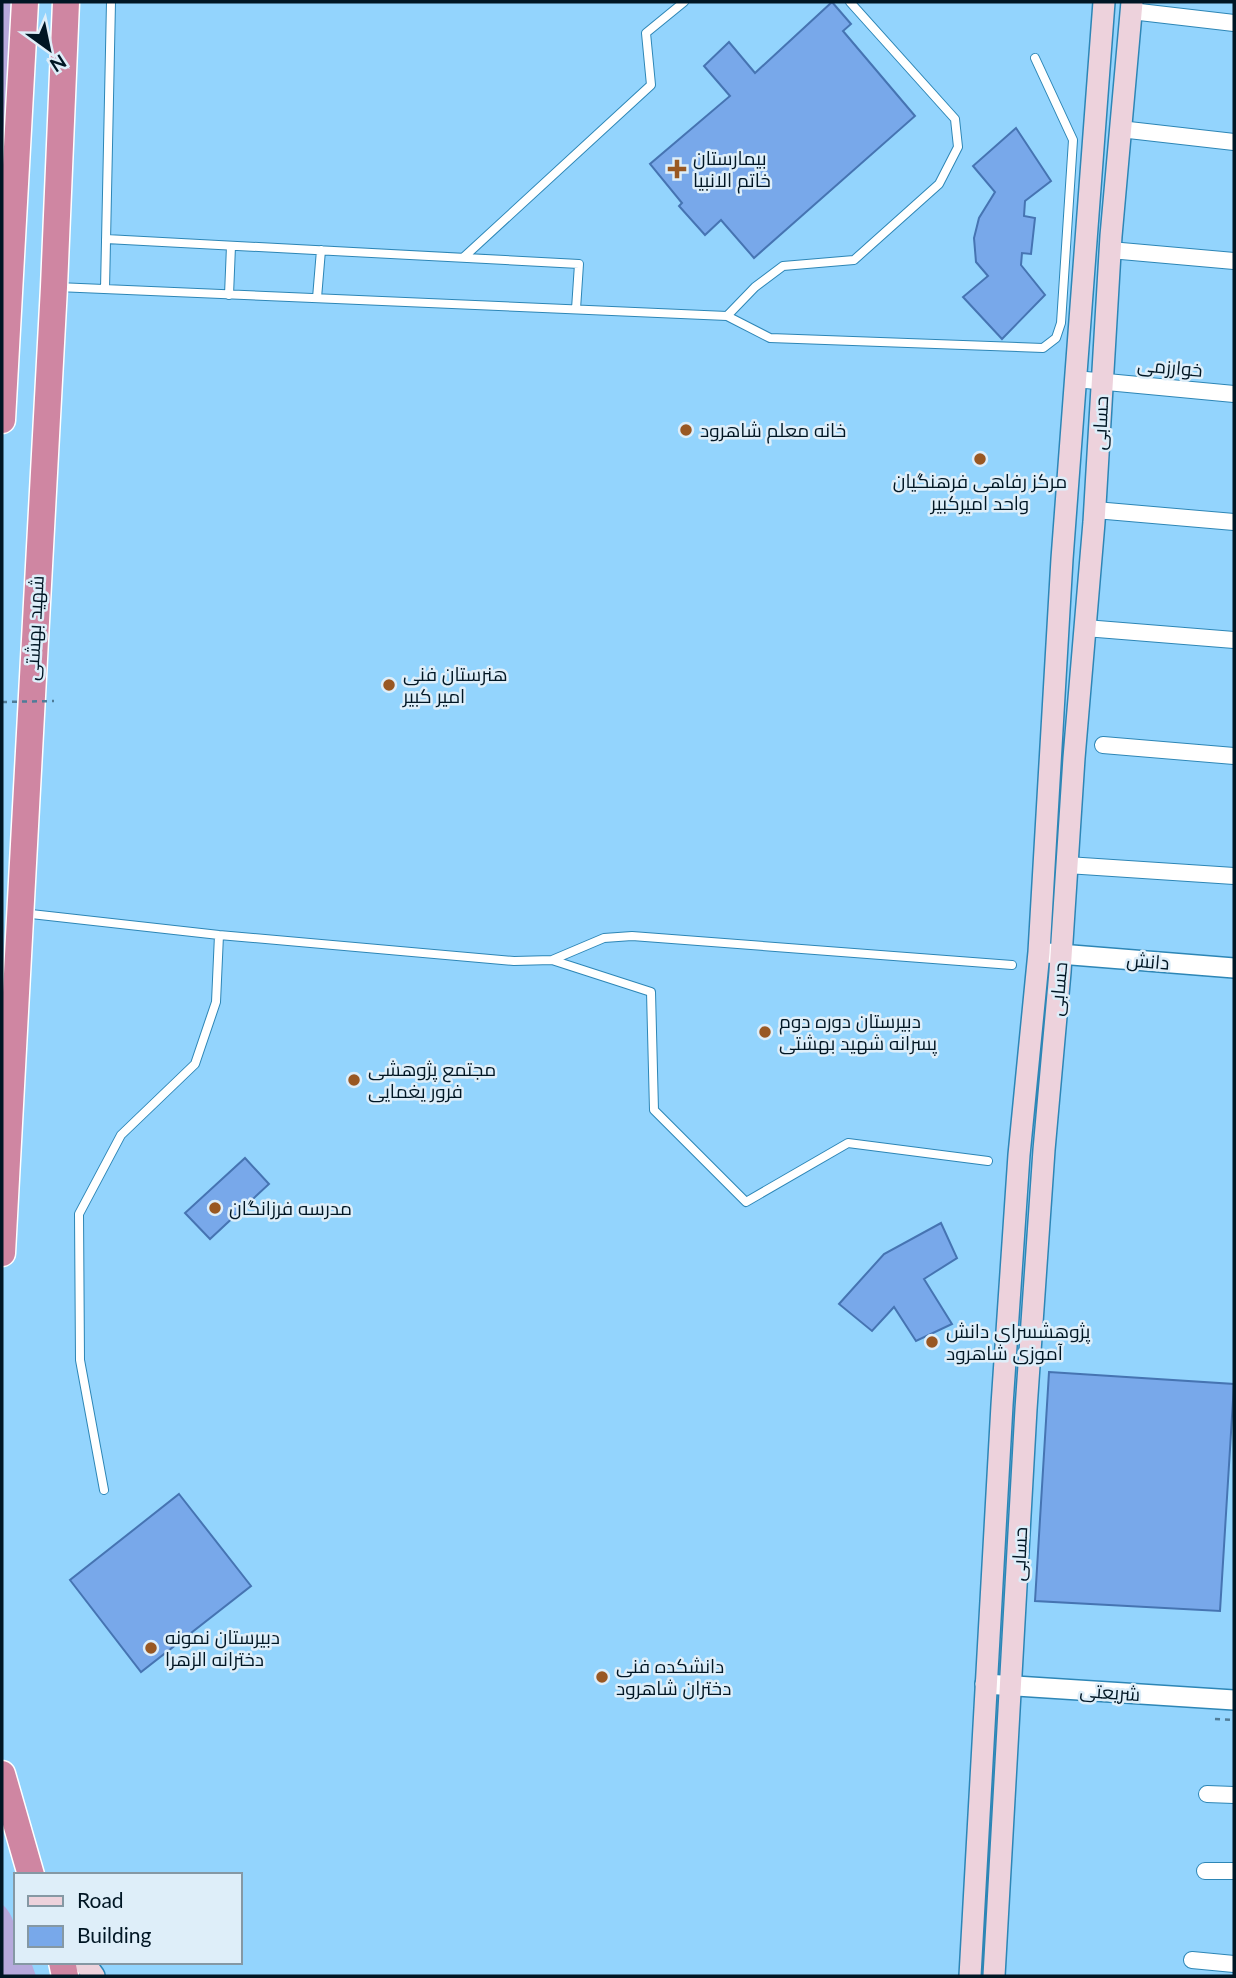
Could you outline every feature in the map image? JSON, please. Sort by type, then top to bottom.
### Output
[{"type":"highway","points":[[2,420],[8,213],[25,2]]},
{"type":"highway","name":"شهید بهشتی","points":[[2,1254],[54,287],[66,2]]},
{"type":"highway","points":[[2,1774],[30,1873]]},
{"type":"main road","name":"حسابی","points":[[970,1976],[985,1684],[1018,1176],[1039,952],[1061,573],[1104,2]]},
{"type":"main road","name":"حسابی","points":[[994,1976],[1044,1150],[1095,510],[1110,250],[1131,6]]},
{"type":"street","points":[[1131,6],[1234,23]]},
{"type":"street","points":[[1121,128],[1234,142]]},
{"type":"street","points":[[1110,250],[1234,261]]},
{"type":"street","name":"خوارزمی","points":[[1075,379],[1234,394]]},
{"type":"street","points":[[1095,510],[1234,522]]},
{"type":"street","points":[[1085,628],[1234,640]]},
{"type":"street","points":[[1102,746],[1234,756]]},
{"type":"street","points":[[1067,865],[1234,876]]},
{"type":"street","name":"دانش","points":[[1039,952],[1234,968]]},
{"type":"street","name":"شریعتی","points":[[985,1684],[1234,1700]]},
{"type":"street","points":[[1207,1794],[1234,1795]]},
{"type":"street","points":[[1205,1871],[1234,1871]]},
{"type":"street","points":[[1192,1960],[1234,1964]]},
{"type":"lane","points":[[105,289],[111,2]]},
{"type":"lane","points":[[464,257],[651,85],[646,33],[684,2]]},
{"type":"lane","points":[[727,316],[755,287],[783,266],[854,260],[939,184],[958,147],[955,119],[850,2]]},
{"type":"lane","points":[[54,287],[727,316],[770,338],[1043,348],[1056,338],[1061,323],[1073,140],[1035,58]]},
{"type":"lane","points":[[106,239],[579,264],[576,309]]},
{"type":"lane","points":[[229,295],[231,246]]},
{"type":"lane","points":[[317,298],[321,250]]},
{"type":"lane","points":[[19,913],[219,935],[514,961],[552,960],[651,992],[654,1110],[746,1202],[848,1143],[988,1161]]},
{"type":"lane","points":[[104,1490],[80,1360],[79,1214],[121,1135],[195,1064],[216,1002],[219,935]]},
{"type":"lane","points":[[552,960],[604,938],[632,936],[1012,965]]},
{"type":"path","points":[[2,702],[54,701]]},
{"type":"path","points":[[1215,1719],[1234,1720]]},
{"type":"shaded area","points":[[2,2],[11,2],[2,161]]},
{"type":"shaded area","points":[[2,1904],[14,1924],[14,1964],[32,1964],[36,1976],[2,1976]]},
{"type":"building","points":[[832,2],[851,24],[843,31],[915,116],[754,258],[721,220],[705,235],[679,206],[682,203],[650,164],[730,96],[704,66],[729,42],[755,73]]},
{"type":"building","points":[[1016,128],[1051,181],[1025,201],[1024,216],[1035,218],[1031,254],[1022,253],[1021,265],[1045,295],[1002,339],[963,297],[988,276],[976,262],[974,238],[979,218],[995,192],[973,166]]},
{"type":"building","points":[[245,1158],[269,1184],[210,1239],[185,1213]]},
{"type":"building","points":[[941,1223],[957,1258],[924,1279],[952,1324],[916,1341],[894,1307],[872,1331],[839,1304],[884,1254]]},
{"type":"building","points":[[1049,1372],[1234,1384],[1220,1611],[1035,1601]]},
{"type":"building","points":[[179,1494],[251,1586],[141,1672],[70,1580]]},
{"type":"place","name":"بیمارستان خاتم الانبیا","points":[[677,169]]},
{"type":"place","name":"خانه معلم شاهرود","points":[[686,430]]},
{"type":"place","name":"مرکز رفاهی فرهنگیان واحد امیرکبیر","points":[[980,459]]},
{"type":"place","name":"هنرستان فنی امیر کبیر","points":[[389,685]]},
{"type":"place","name":"دبیرستان دوره دوم پسرانه شهید بهشتی","points":[[765,1032]]},
{"type":"place","name":"مجتمع پژوهشی فرور یغمایی","points":[[354,1080]]},
{"type":"place","name":"مدرسه فرزانگان","points":[[215,1208]]},
{"type":"place","name":"پژوهشسرای دانش آموزی شاهرود","points":[[932,1342]]},
{"type":"place","name":"دبیرستان نمونه دخترانه الزهرا","points":[[151,1648]]},
{"type":"place","name":"دانشکده فنی دختران شاهرود","points":[[602,1677]]}]
